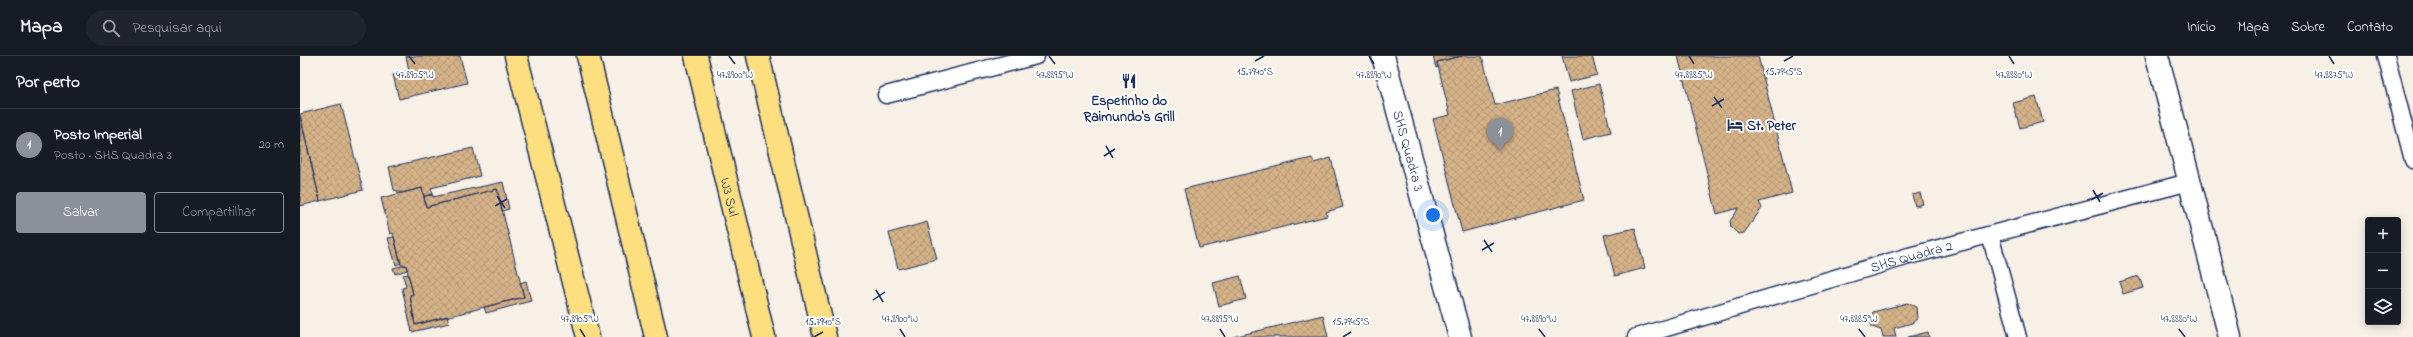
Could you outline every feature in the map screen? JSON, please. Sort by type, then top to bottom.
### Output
[{"type":"main road","points":[[516,56],[588,337]]},
{"type":"main road","points":[[588,56],[656,337]]},
{"type":"main road","name":"W3 Sul","points":[[696,56],[764,337]]},
{"type":"main road","points":[[758,56],[825,337]]},
{"type":"street","name":"SHS Quadra 3","points":[[1383,56],[1460,337]]},
{"type":"street","points":[[2157,56],[2230,337]]},
{"type":"lane","points":[[886,95],[1036,56]]},
{"type":"lane","points":[[2386,56],[2413,160]]},
{"type":"lane","name":"SHS Quadra 2","points":[[1636,337],[1909,256],[2189,182]]},
{"type":"lane","points":[[1990,235],[2018,337]]},
{"type":"building","points":[[406,56],[460,56],[467,83],[399,99],[393,75],[409,71]]},
{"type":"building","points":[[1433,56],[1462,56],[1437,62],[1438,67],[1436,68]]},
{"type":"building","points":[[1462,56],[1482,56],[1495,105],[1556,90],[1584,200],[1462,232],[1433,119],[1450,115],[1437,62]]},
{"type":"building","points":[[1562,56],[1592,56],[1597,75],[1569,82]]},
{"type":"building","name":"St. Peter","points":[[1678,56],[1758,56],[1792,193],[1759,202],[1762,208],[1744,233],[1738,234],[1731,227],[1730,221],[1739,208],[1717,214]]},
{"type":"building","points":[[1599,84],[1611,132],[1583,139],[1571,91]]},
{"type":"building","points":[[2036,97],[2043,122],[2020,128],[2013,103]]},
{"type":"building","points":[[341,104],[363,190],[320,201],[300,114]]},
{"type":"building","points":[[300,117],[320,201],[300,206]]},
{"type":"building","points":[[473,148],[480,176],[431,188],[433,194],[424,196],[422,188],[402,193],[394,190],[389,167]]},
{"type":"building","points":[[1312,158],[1314,163],[1331,158],[1343,207],[1326,212],[1327,216],[1199,248],[1184,189]]},
{"type":"building","points":[[503,182],[509,209],[502,211],[497,189],[426,207],[424,196],[433,195],[433,197]]},
{"type":"building","points":[[422,188],[426,207],[497,189],[524,297],[415,325],[410,295],[413,294],[406,265],[401,265],[393,233],[390,234],[381,198]]},
{"type":"building","points":[[1920,193],[1923,204],[1915,206],[1912,195]]},
{"type":"building","points":[[927,222],[937,259],[898,269],[889,233]]},
{"type":"building","points":[[1635,228],[1645,268],[1615,276],[1604,235]]},
{"type":"building","points":[[394,237],[401,263],[396,265],[388,238]]},
{"type":"building","points":[[406,265],[407,270],[395,274],[393,268]]},
{"type":"building","points":[[408,274],[413,294],[410,295],[415,325],[447,316],[449,323],[412,332],[402,288],[406,287],[403,275]]},
{"type":"building","points":[[1240,276],[1246,299],[1219,306],[1213,283]]},
{"type":"building","points":[[2139,276],[2143,288],[2123,294],[2119,282]]},
{"type":"building","points":[[526,281],[531,301],[486,313],[484,307],[524,297],[520,283]]},
{"type":"building","points":[[1907,303],[1916,307],[1917,319],[1912,323],[1894,328],[1896,337],[1883,337],[1881,330],[1872,327],[1870,320],[1873,312]]},
{"type":"building","points":[[1323,315],[1328,337],[1233,337]]},
{"type":"building","points":[[1928,332],[1929,337],[1908,337]]},
{"type":"place","name":"Espetinho do Raimundo's Grill","points":[[1129,81]]},
{"type":"place","name":"St. Peter","points":[[1735,125]]},
{"type":"place","name":"Posto Imperial","points":[[1500,151]]}]
